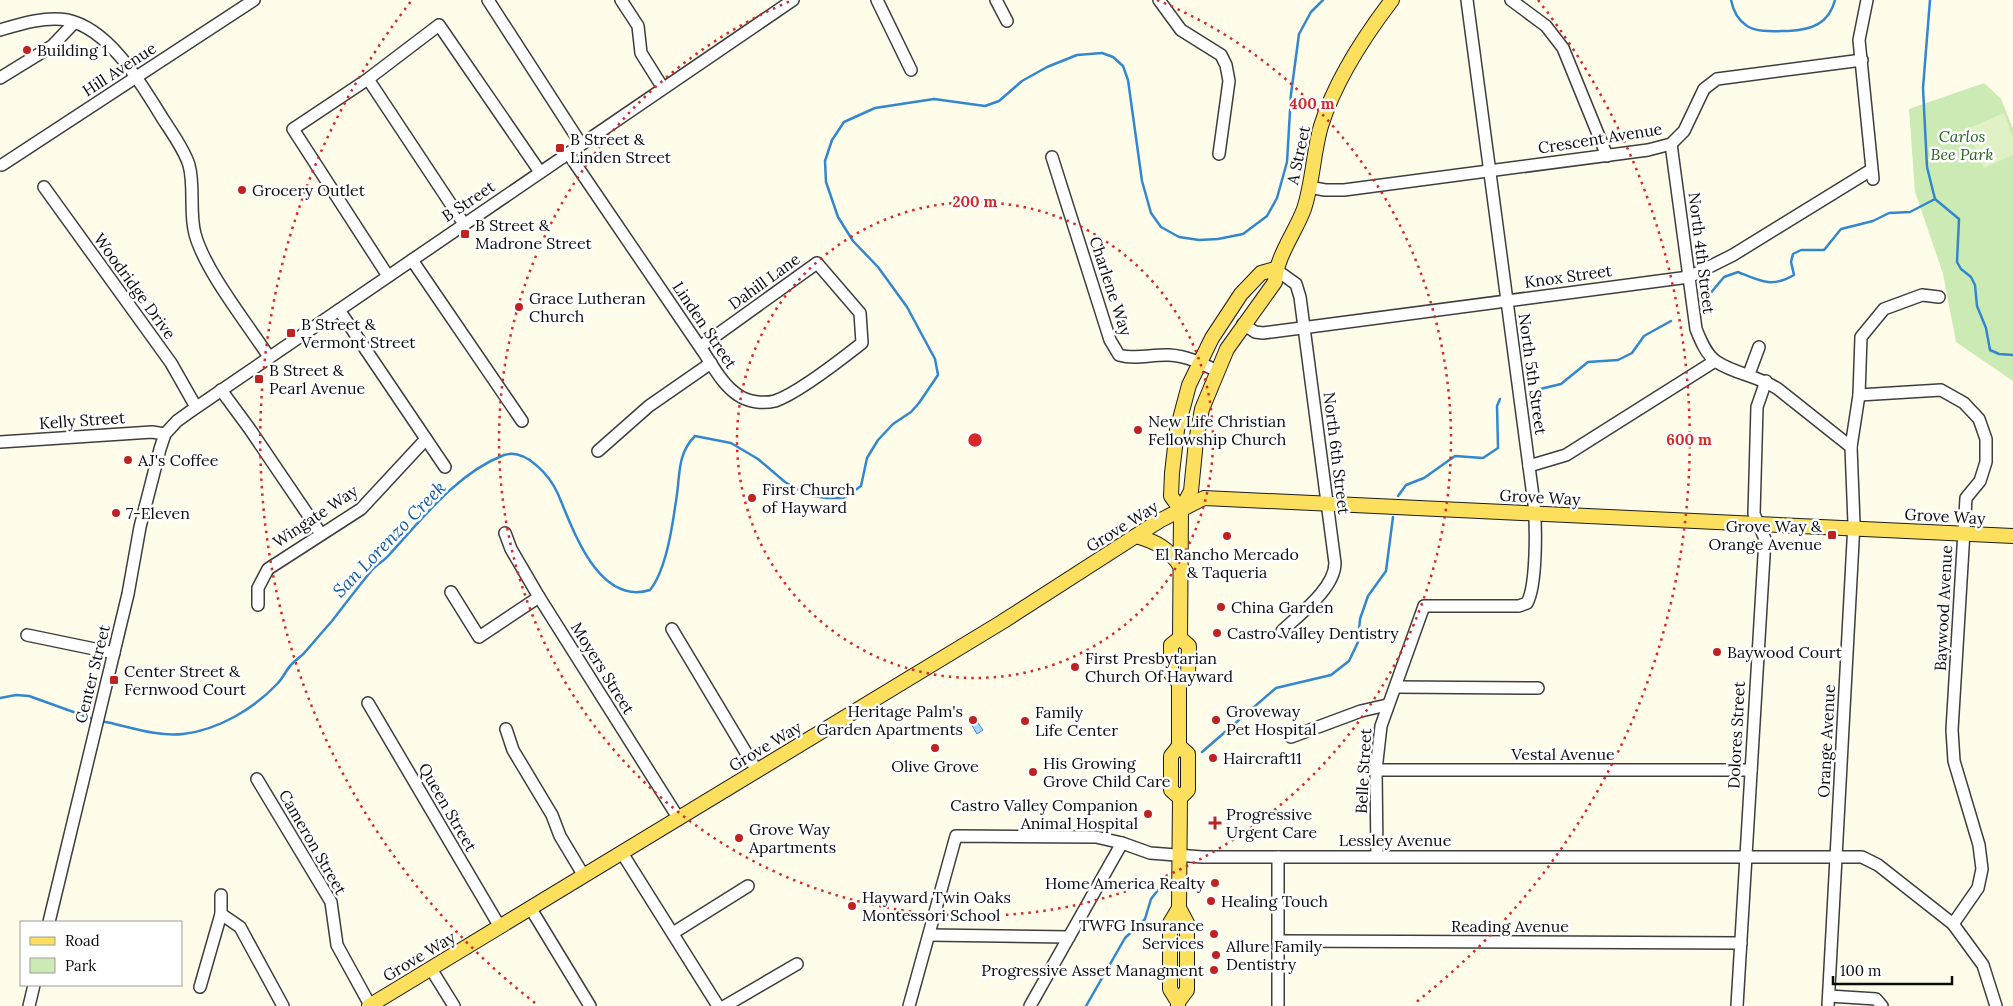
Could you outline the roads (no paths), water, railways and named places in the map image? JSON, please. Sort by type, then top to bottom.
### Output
[{"type":"main road","name":"A Street","points":[[1182,510],[1191,491],[1199,423],[1216,372],[1243,324],[1275,282],[1275,269],[1299,220],[1309,187],[1321,128],[1331,100],[1365,40],[1392,0]]},
{"type":"main road","points":[[1178,1004],[1170,989],[1170,923],[1179,908],[1180,798],[1188,790],[1188,754],[1179,746],[1179,683],[1188,674],[1189,646],[1180,638],[1182,510],[1171,496],[1175,444],[1183,404],[1199,362],[1219,326],[1241,294],[1261,273],[1275,269]]},
{"type":"main road","name":"Grove Way","points":[[369,1006],[1002,622],[1159,520],[1204,498],[2013,536]]},
{"type":"main road","points":[[1136,536],[1155,541],[1165,548],[1181,567]]},
{"type":"street","name":"Hill Avenue","points":[[2,165],[254,0]]},
{"type":"street","points":[[488,0],[581,144]]},
{"type":"street","points":[[621,0],[638,26],[642,53],[663,88]]},
{"type":"street","name":"B Street","points":[[165,434],[176,421],[196,407],[793,0]]},
{"type":"street","points":[[877,0],[911,70]]},
{"type":"street","points":[[996,0],[1007,21]]},
{"type":"street","points":[[1159,0],[1181,30],[1221,55],[1226,65],[1229,81],[1219,154]]},
{"type":"street","name":"North 5th Street","points":[[1424,606],[1508,606],[1527,603],[1532,590],[1535,514],[1467,0]]},
{"type":"street","points":[[1511,0],[1546,26],[1563,48],[1607,156]]},
{"type":"street","points":[[1862,60],[1859,40],[1867,0]]},
{"type":"street","points":[[0,30],[17,24],[52,19],[74,23],[92,32],[109,45],[137,77],[174,136],[189,166],[194,234],[211,270],[269,357]]},
{"type":"street","points":[[0,78],[52,46],[74,23]]},
{"type":"street","points":[[388,276],[293,129],[368,79],[439,25],[540,172]]},
{"type":"street","name":"Crescent Avenue","points":[[1309,187],[1325,190],[1344,190],[1607,156],[1672,144],[1684,131],[1704,89],[1717,79],[1862,60]]},
{"type":"street","name":"Knox Street","points":[[1243,324],[1255,332],[1264,333],[1689,277],[1734,256],[1872,175],[1862,60]]},
{"type":"street","points":[[368,79],[464,224]]},
{"type":"street","name":"North 4th Street","points":[[1672,144],[1696,329],[1703,345],[1715,361]]},
{"type":"street","name":"Linden Street","points":[[568,153],[711,363],[725,382],[738,395],[755,402],[774,401],[789,394],[862,343]]},
{"type":"street","name":"Charlene Way","points":[[1052,157],[1110,340],[1119,355],[1129,358],[1168,354],[1199,362],[1216,372]]},
{"type":"street","name":"Woodridge Drive","points":[[44,187],[171,363],[196,407]]},
{"type":"street","points":[[412,260],[522,421]]},
{"type":"street","name":"Dahill Lane","points":[[700,347],[817,263],[860,313],[862,343]]},
{"type":"street","name":"North 6th Street","points":[[1275,269],[1289,278],[1299,290],[1335,563],[1333,578],[1282,631]]},
{"type":"street","name":"Orange Avenue","points":[[1828,1001],[1854,529],[1851,447],[1859,395],[1861,337],[1884,309],[1922,295],[1939,297]]},
{"type":"street","points":[[339,310],[445,467]]},
{"type":"street","points":[[1749,374],[1759,347]]},
{"type":"street","points":[[1529,466],[1566,455],[1715,361],[1766,381],[1851,447]]},
{"type":"street","points":[[598,451],[650,406],[711,363]]},
{"type":"street","name":"Dolores Street","points":[[1737,1006],[1765,539],[1754,514],[1757,407],[1766,381]]},
{"type":"street","points":[[221,390],[320,534]]},
{"type":"street","name":"Baywood Avenue","points":[[1859,395],[1941,390],[1964,403],[1979,419],[1986,439],[1986,462],[1980,481],[1966,498],[1952,730],[1954,761],[1980,845],[1982,869],[1978,888],[1952,924]]},
{"type":"street","name":"Kelly Street","points":[[0,442],[152,432],[165,434]]},
{"type":"street","name":"Center Street","points":[[49,921],[128,594],[140,528],[165,434]]},
{"type":"street","name":"Wingate Way","points":[[258,605],[258,588],[268,569],[361,509],[426,439]]},
{"type":"street","name":"Moyers Street","points":[[505,533],[511,549],[539,597],[680,819]]},
{"type":"street","points":[[451,592],[479,637],[539,597]]},
{"type":"street","name":"Belle Street","points":[[1377,856],[1376,770],[1381,726],[1424,606]]},
{"type":"street","points":[[672,629],[757,771]]},
{"type":"street","points":[[27,634],[114,653]]},
{"type":"street","points":[[1396,688],[1538,688]]},
{"type":"street","name":"Queen Street","points":[[368,703],[500,927]]},
{"type":"street","points":[[1291,736],[1361,711],[1387,705]]},
{"type":"street","points":[[506,729],[513,750],[552,815],[560,836],[584,876]]},
{"type":"street","name":"Vestal Avenue","points":[[1376,770],[1750,770]]},
{"type":"street","name":"Cameron Street","points":[[257,779],[331,902],[337,945],[369,1006]]},
{"type":"street","name":"Lessley Avenue","points":[[929,935],[956,836],[1096,837],[1122,843],[1150,853],[1180,857],[1862,857],[1871,860],[1952,924],[1983,965],[1996,1006]]},
{"type":"street","points":[[1030,1006],[1122,843]]},
{"type":"street","points":[[622,853],[718,1006]]},
{"type":"street","points":[[1278,857],[1278,1006]]},
{"type":"street","points":[[673,932],[748,886]]},
{"type":"street","points":[[200,988],[221,914],[221,895]]},
{"type":"street","points":[[531,908],[590,1006]]},
{"type":"street","points":[[221,914],[240,928],[283,1006]]},
{"type":"street","points":[[909,1006],[929,935],[1069,937]]},
{"type":"street","name":"Reading Avenue","points":[[1278,941],[1741,943]]},
{"type":"street","points":[[725,1006],[796,964]]},
{"type":"street","points":[[431,969],[454,1006]]},
{"type":"street","points":[[29,1006],[34,986]]},
{"type":"street","points":[[1828,1001],[1876,999],[1882,1006]]},
{"type":"water","points":[[975,719],[983,730],[977,734],[970,722]]},
{"type":"waterway","name":"San Lorenzo Creek","points":[[101,721],[152,733],[173,735],[209,728],[247,710],[278,683],[289,667],[332,621],[372,570],[387,557],[441,498],[471,473],[504,455],[521,456],[536,465],[543,472],[558,494],[571,526],[590,561],[602,576],[616,587],[632,592],[650,590],[661,570],[671,531],[681,463],[685,449],[695,436],[731,443],[758,459],[785,482],[808,495],[844,498],[861,486],[867,458],[878,440],[893,424],[911,412],[938,375],[935,359],[907,307],[878,267],[853,241],[838,217],[826,182],[825,161],[832,140],[844,122],[875,108],[934,99],[985,106],[999,101],[1022,81],[1047,67],[1077,55],[1102,53],[1113,57],[1123,66],[1128,80],[1142,181],[1151,213],[1161,227],[1179,237],[1199,240],[1218,239],[1243,234],[1267,216],[1277,198],[1287,162],[1291,94],[1299,34],[1311,12],[1323,0]]},
{"type":"waterway","name":"San Lorenzo Creek","points":[[1731,0],[1736,14],[1741,21],[1751,28],[1762,31],[1796,30],[1811,27],[1824,20],[1835,0]]},
{"type":"waterway","points":[[1930,0],[1923,88],[1927,167],[1935,199]]},
{"type":"waterway","points":[[1935,199],[1959,219],[1957,262],[1961,269],[1971,277],[1975,285],[1977,306],[1986,328],[1990,350],[1999,354],[2013,355]]},
{"type":"waterway","points":[[1709,295],[1724,277],[1738,272],[1766,282],[1786,279],[1794,275],[1791,262],[1793,254],[1801,250],[1824,250],[1841,229],[1873,221],[1889,213],[1910,212],[1935,199]]},
{"type":"waterway","points":[[1536,390],[1561,384],[1588,362],[1618,360],[1632,353],[1644,336],[1671,321]]},
{"type":"waterway","points":[[1398,496],[1406,485],[1424,478],[1455,456],[1483,458],[1498,448],[1497,406],[1500,399]]},
{"type":"waterway","points":[[1202,752],[1276,688],[1331,675],[1349,661],[1358,642],[1360,619],[1368,596],[1386,571],[1393,517]]},
{"type":"waterway","name":"San Lorenzo Creek","points":[[0,698],[16,695],[29,696],[93,719]]},
{"type":"waterway","points":[[1086,1006],[1125,938],[1145,919],[1151,899],[1161,886]]},
{"type":"place","name":"Building 1","points":[[27,50]]},
{"type":"place","name":"B Street & Linden Street","points":[[560,148]]},
{"type":"place","name":"Grocery Outlet","points":[[242,190]]},
{"type":"place","name":"B Street & Madrone Street","points":[[465,234]]},
{"type":"place","name":"Grace Lutheran Church","points":[[519,307]]},
{"type":"place","name":"B Street & Vermont Street","points":[[291,333]]},
{"type":"place","name":"B Street & Pearl Avenue","points":[[259,379]]},
{"type":"place","name":"New Life Christian Fellowship Church","points":[[1138,430]]},
{"type":"place","name":"AJ's Coffee","points":[[128,460]]},
{"type":"place","name":"First Church of Hayward","points":[[752,498]]},
{"type":"place","name":"7-Eleven","points":[[116,513]]},
{"type":"place","name":"Grove Way & Orange Avenue","points":[[1832,535]]},
{"type":"place","name":"El Rancho Mercado & Taqueria","points":[[1227,536]]},
{"type":"place","name":"China Garden","points":[[1221,607]]},
{"type":"place","name":"Castro Valley Dentistry","points":[[1217,633]]},
{"type":"place","name":"Baywood Court","points":[[1717,652]]},
{"type":"place","name":"First Presbytarian Church Of Hayward","points":[[1075,667]]},
{"type":"place","name":"Center Street & Fernwood Court","points":[[114,680]]},
{"type":"place","name":"Heritage Palm's Garden Apartments","points":[[973,720]]},
{"type":"place","name":"Groveway Pet Hospital","points":[[1216,720]]},
{"type":"place","name":"Family Life Center","points":[[1025,721]]},
{"type":"place","name":"Olive Grove","points":[[935,748]]},
{"type":"place","name":"Haircraft11","points":[[1213,758]]},
{"type":"place","name":"His Growing Grove Child Care","points":[[1033,772]]},
{"type":"place","name":"Castro Valley Companion Animal Hospital","points":[[1148,814]]},
{"type":"place","name":"Progressive Urgent Care","points":[[1215,823]]},
{"type":"place","name":"Grove Way Apartments","points":[[739,838]]},
{"type":"place","name":"Home America Realty","points":[[1215,883]]},
{"type":"place","name":"Healing Touch","points":[[1211,901]]},
{"type":"place","name":"Hayward Twin Oaks Montessori School","points":[[852,906]]},
{"type":"place","name":"TWFG Insurance Services","points":[[1214,934]]},
{"type":"place","name":"Allure Family Dentistry","points":[[1216,955]]},
{"type":"place","name":"Progressive Asset Managment","points":[[1214,970]]},
{"type":"park label","name":"Carlos Bee Park","points":[[1962,145]]}]
